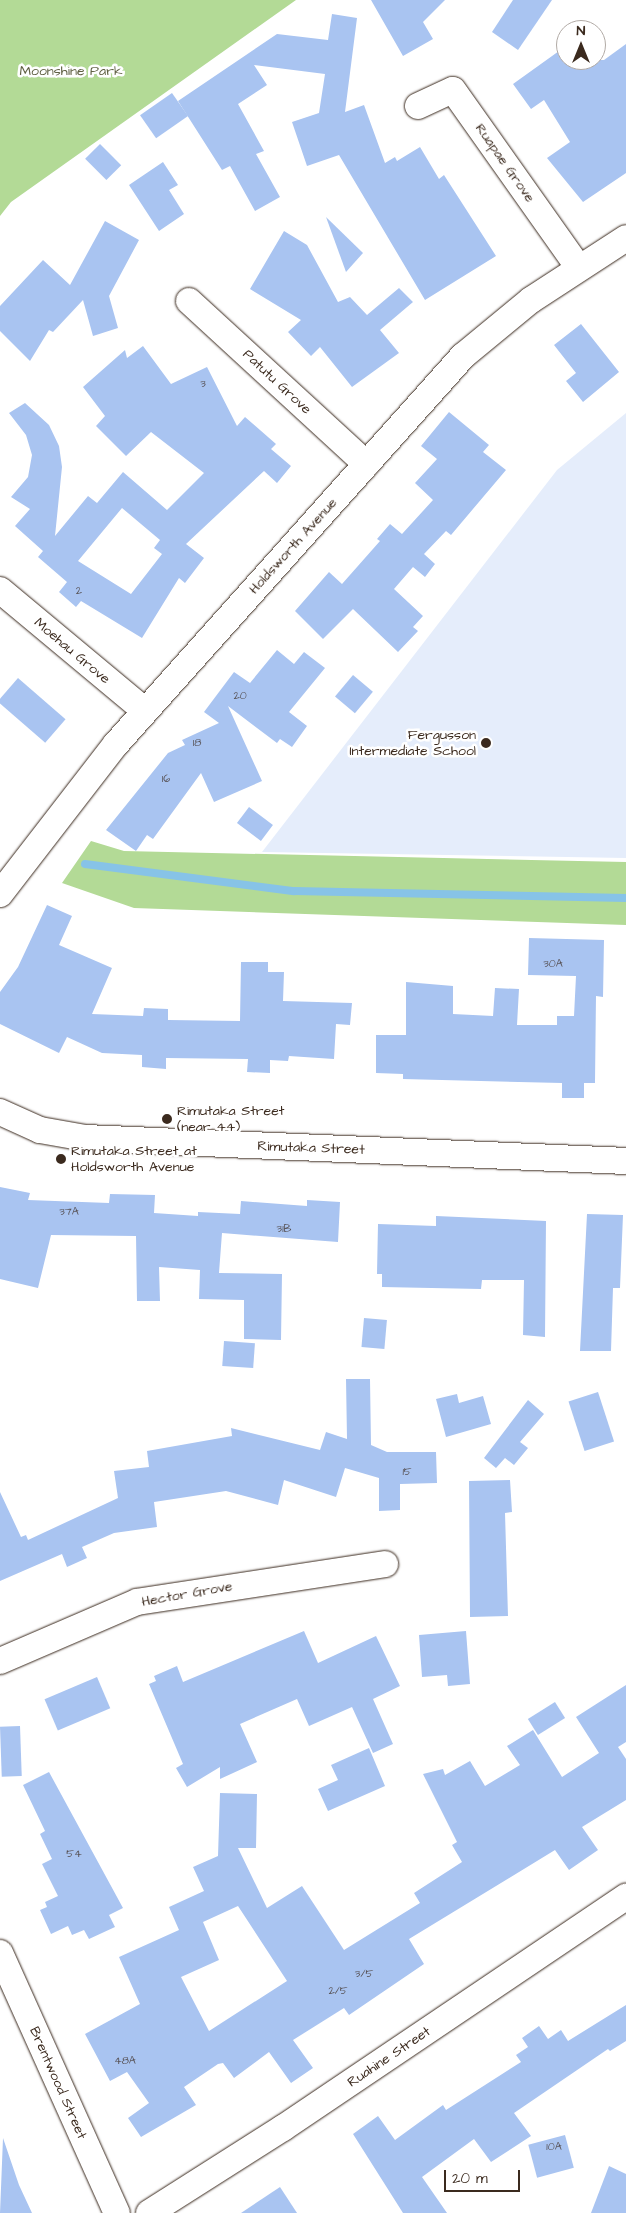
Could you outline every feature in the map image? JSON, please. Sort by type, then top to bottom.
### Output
[{"type":"street","name":"Ruapae Grove","points":[[418,106],[453,90],[579,268]]},
{"type":"street","name":"Holdsworth Avenue","points":[[0,894],[86,780],[463,356],[531,300],[626,238]]},
{"type":"street","name":"Patutu Grove","points":[[189,301],[366,464]]},
{"type":"street","name":"Moehau Grove","points":[[0,590],[145,712]]},
{"type":"street","name":"Rimutaka Street","points":[[0,1112],[40,1130],[85,1138],[626,1161]]},
{"type":"street","name":"Hector Grove","points":[[0,1661],[137,1602],[385,1564]]},
{"type":"street","name":"Ruahine Street","points":[[149,2213],[283,2128],[626,1897]]},
{"type":"street","name":"Brentwood Street","points":[[0,1953],[117,2213]]},
{"type":"shaded area","name":"Fergusson Intermediate School","points":[[626,413],[626,858],[262,852],[557,470]]},
{"type":"green space","name":"Moonshine Park","points":[[0,0],[296,0],[11,202],[0,216]]},
{"type":"green space","points":[[91,841],[124,851],[626,862],[626,925],[134,908],[62,883]]},
{"type":"building","points":[[371,0],[445,0],[423,22],[433,39],[403,56]]},
{"type":"building","points":[[513,0],[552,0],[518,50],[492,32]]},
{"type":"building","points":[[332,14],[357,18],[345,112],[364,105],[385,163],[395,157],[397,161],[420,147],[439,179],[444,175],[496,256],[425,300],[339,155],[307,166],[292,122],[319,113],[325,74],[254,65],[267,85],[238,104],[264,151],[256,154],[280,197],[255,211],[230,166],[222,170],[178,101],[277,34],[328,40]]},
{"type":"building","points":[[626,44],[626,173],[583,202],[547,158],[570,142],[544,100],[531,109],[513,84],[556,53],[556,70],[606,70],[606,59]]},
{"type":"building","points":[[172,93],[188,116],[156,138],[140,115]]},
{"type":"building","points":[[100,144],[121,165],[106,180],[85,159]]},
{"type":"building","points":[[163,162],[178,185],[169,190],[184,214],[159,231],[129,185]]},
{"type":"building","points":[[326,217],[363,253],[346,272]]},
{"type":"building","points":[[105,221],[139,240],[109,296],[118,328],[93,336],[83,300],[53,332],[49,330],[30,361],[0,331],[0,306],[43,260],[70,285]]},
{"type":"building","points":[[284,231],[307,245],[338,302],[350,297],[367,315],[399,288],[413,302],[380,330],[399,353],[352,387],[320,347],[311,356],[288,332],[301,320],[250,289]]},
{"type":"building","points":[[581,324],[619,372],[583,402],[566,381],[576,373],[554,345]]},
{"type":"building","points":[[143,346],[171,384],[207,367],[237,426],[245,417],[276,444],[271,449],[291,466],[277,483],[264,471],[186,544],[204,558],[185,583],[179,578],[142,638],[81,601],[76,607],[59,592],[67,582],[38,557],[43,551],[15,526],[30,509],[11,497],[28,477],[32,455],[26,435],[9,413],[25,403],[49,425],[59,446],[62,467],[55,536],[88,496],[97,503],[123,472],[167,510],[204,473],[151,432],[126,456],[96,426],[105,416],[83,387],[125,350],[127,358]],"holes":[[[122,508],[160,540],[154,548],[162,554],[131,594],[78,561]]]},
{"type":"building","points":[[449,412],[489,445],[483,452],[506,470],[451,535],[446,531],[424,554],[435,564],[425,577],[413,567],[394,589],[423,616],[413,627],[418,631],[398,652],[353,609],[323,639],[295,611],[329,572],[342,584],[380,541],[377,539],[390,524],[402,534],[433,500],[415,483],[437,459],[421,446]]},
{"type":"building","points":[[277,650],[294,664],[304,652],[325,668],[289,712],[307,726],[292,747],[280,739],[277,743],[228,706],[262,781],[214,802],[201,773],[153,839],[147,835],[136,851],[106,830],[168,753],[185,745],[182,740],[219,723],[204,712],[234,672],[250,683]]},
{"type":"building","points":[[353,675],[373,692],[355,713],[335,696]]},
{"type":"building","points":[[18,678],[66,719],[45,743],[0,703],[0,699]]},
{"type":"building","points":[[249,807],[273,825],[261,841],[237,823]]},
{"type":"building","points":[[47,905],[72,916],[59,945],[112,968],[92,1014],[143,1016],[144,1008],[168,1009],[168,1020],[240,1021],[241,962],[268,962],[268,972],[284,972],[283,1001],[352,1003],[350,1025],[336,1024],[334,1059],[289,1056],[288,1061],[270,1060],[270,1073],[247,1072],[248,1059],[166,1058],[166,1069],[142,1067],[142,1055],[102,1053],[67,1037],[59,1053],[0,1024],[0,992],[18,967]]},
{"type":"building","points":[[529,938],[604,940],[603,997],[596,996],[595,1083],[584,1083],[584,1098],[562,1098],[562,1083],[403,1079],[403,1074],[376,1073],[376,1035],[406,1035],[406,982],[453,986],[453,1014],[493,1016],[495,988],[519,989],[517,1025],[557,1025],[557,1016],[574,1016],[576,976],[528,975]]},
{"type":"building","points":[[0,1187],[30,1193],[28,1200],[109,1203],[110,1194],[155,1195],[154,1213],[198,1216],[198,1212],[240,1214],[241,1201],[307,1206],[307,1200],[340,1202],[338,1242],[222,1233],[219,1273],[282,1274],[281,1340],[244,1339],[244,1300],[199,1299],[200,1270],[159,1267],[160,1301],[137,1301],[136,1236],[51,1235],[38,1288],[0,1279]]},
{"type":"building","points":[[587,1214],[623,1215],[620,1288],[613,1288],[611,1351],[580,1351]]},
{"type":"building","points":[[436,1216],[546,1221],[545,1337],[523,1335],[524,1280],[482,1280],[481,1289],[382,1287],[382,1274],[377,1274],[378,1224],[436,1226]]},
{"type":"building","points":[[364,1318],[387,1320],[384,1349],[361,1347]]},
{"type":"building","points":[[224,1341],[255,1343],[253,1368],[222,1366]]},
{"type":"building","points":[[346,1379],[370,1379],[371,1445],[387,1452],[436,1452],[437,1483],[400,1484],[400,1510],[379,1511],[379,1478],[345,1468],[336,1497],[284,1480],[278,1505],[226,1491],[154,1502],[157,1527],[114,1533],[82,1547],[87,1558],[67,1567],[62,1554],[0,1581],[0,1492],[21,1537],[26,1535],[28,1540],[118,1498],[114,1471],[149,1467],[147,1451],[232,1436],[231,1428],[320,1450],[326,1432],[347,1439]]},
{"type":"building","points":[[598,1392],[614,1441],[585,1451],[569,1402]]},
{"type":"building","points":[[457,1394],[459,1403],[483,1396],[491,1424],[446,1437],[436,1399]]},
{"type":"building","points":[[528,1400],[544,1414],[520,1442],[528,1448],[514,1465],[505,1458],[496,1468],[484,1458]]},
{"type":"building","points":[[510,1480],[512,1512],[505,1513],[508,1616],[470,1617],[469,1481]]},
{"type":"building","points":[[304,1631],[318,1663],[376,1636],[400,1686],[373,1699],[393,1744],[373,1753],[352,1707],[309,1726],[297,1699],[240,1724],[257,1762],[220,1779],[220,1767],[187,1787],[176,1768],[183,1764],[149,1684],[156,1681],[154,1676],[177,1666],[183,1682]]},
{"type":"building","points":[[466,1631],[470,1684],[448,1686],[447,1675],[422,1677],[419,1635]]},
{"type":"building","points":[[97,1677],[110,1708],[58,1731],[45,1699]]},
{"type":"building","points":[[626,1685],[626,1742],[618,1747],[626,1759],[626,1800],[582,1827],[598,1850],[569,1870],[555,1850],[409,1939],[424,1964],[349,2015],[344,2008],[293,2040],[313,2068],[291,2083],[269,2052],[234,2078],[223,2063],[218,2064],[184,2087],[196,2105],[141,2137],[128,2118],[149,2103],[127,2072],[110,2081],[85,2034],[140,2004],[119,1957],[179,1930],[169,1907],[204,1891],[193,1867],[218,1856],[220,1793],[257,1794],[256,1848],[238,1848],[267,1908],[302,1886],[344,1950],[420,1903],[414,1893],[462,1862],[452,1845],[457,1842],[423,1774],[443,1769],[445,1775],[470,1761],[485,1786],[520,1765],[507,1746],[533,1730],[562,1777],[599,1753],[576,1717]],"holes":[[[238,1906],[287,1981],[209,2031],[181,1977],[219,1960],[203,1922]]]},
{"type":"building","points":[[555,1702],[565,1718],[538,1735],[528,1719]]},
{"type":"building","points":[[20,1726],[22,1776],[2,1777],[0,1727]]},
{"type":"building","points":[[369,1748],[385,1786],[328,1811],[318,1789],[338,1780],[331,1765]]},
{"type":"building","points":[[49,1772],[123,1908],[109,1915],[115,1927],[89,1939],[84,1930],[72,1935],[68,1926],[51,1934],[40,1910],[47,1907],[45,1902],[58,1896],[42,1864],[52,1859],[40,1834],[45,1831],[23,1785]]},
{"type":"building","points":[[626,2005],[626,2041],[610,2051],[608,2049],[514,2113],[531,2136],[491,2162],[474,2139],[422,2177],[447,2213],[403,2213],[353,2134],[378,2116],[395,2140],[443,2105],[446,2110],[521,2062],[516,2055],[528,2047],[522,2038],[539,2026],[548,2039],[561,2030],[568,2041]]},
{"type":"building","points":[[565,2135],[574,2168],[537,2178],[528,2145]]},
{"type":"building","points":[[3,2138],[19,2185],[32,2213],[0,2213]]},
{"type":"building","points":[[609,2166],[626,2174],[626,2213],[591,2213]]},
{"type":"building","points":[[280,2187],[297,2213],[241,2213]]},
{"type":"waterway","points":[[85,864],[294,891],[626,898]]},
{"type":"place","name":"Fergusson Intermediate School","points":[[486,743]]},
{"type":"place","name":"Rimutaka Street (near 44)","points":[[167,1119]]},
{"type":"place","name":"Rimutaka Street at Holdsworth Avenue","points":[[61,1159]]}]
